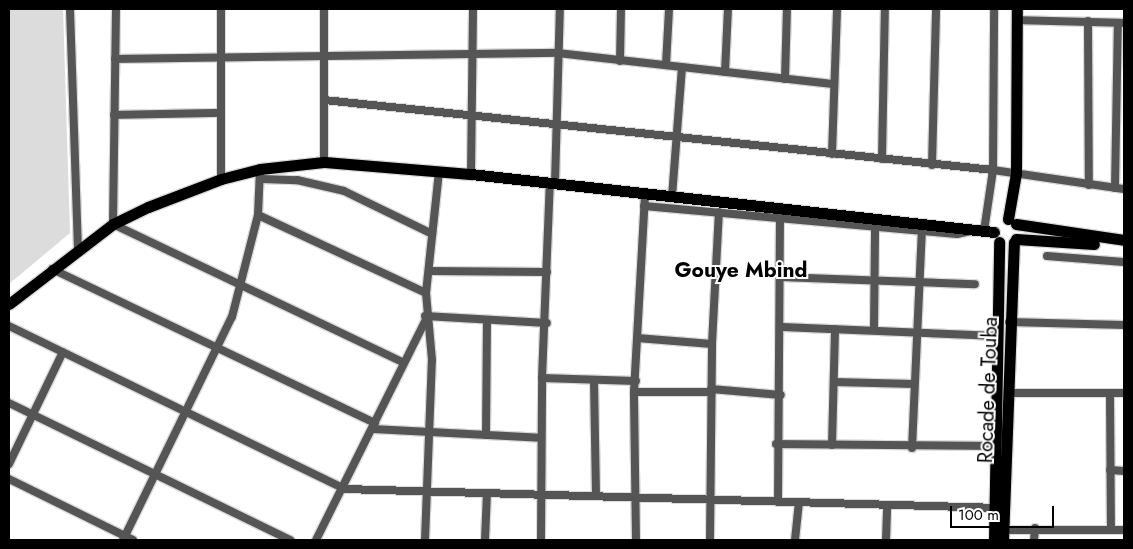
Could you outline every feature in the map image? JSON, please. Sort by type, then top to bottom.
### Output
[{"type":"main road","points":[[1012,221],[1016,173],[1017,14]]},
{"type":"main road","points":[[9,304],[78,249],[113,224],[221,179],[261,174],[324,162],[471,174],[672,197],[780,213],[988,234],[1015,240],[1124,248]]},
{"type":"main road","points":[[988,234],[998,222],[1012,221],[1124,240]]},
{"type":"main road","name":"Rocade de Touba","points":[[994,540],[1000,508],[1008,393],[1008,322],[1015,240],[1012,221]]},
{"type":"main road","name":"Rocade de Touba","points":[[988,234],[998,336],[996,446],[1003,535]]},
{"type":"street","points":[[70,9],[78,249]]},
{"type":"street","points":[[116,9],[113,224],[402,362]]},
{"type":"street","points":[[221,9],[221,179]]},
{"type":"street","points":[[324,9],[324,162]]},
{"type":"street","points":[[471,174],[473,9]]},
{"type":"street","points":[[541,540],[542,378],[547,323],[547,272],[556,125],[560,9]]},
{"type":"street","points":[[620,61],[621,9]]},
{"type":"street","points":[[666,65],[669,9]]},
{"type":"street","points":[[725,72],[728,9]]},
{"type":"street","points":[[785,79],[787,9]]},
{"type":"street","points":[[832,154],[837,9]]},
{"type":"street","points":[[882,159],[885,9]]},
{"type":"street","points":[[932,165],[936,9]]},
{"type":"street","points":[[988,234],[993,170],[994,9]]},
{"type":"street","points":[[1017,14],[1121,23],[1115,79],[1121,106],[1115,188]]},
{"type":"street","points":[[1088,21],[1089,185]]},
{"type":"street","points":[[115,59],[557,54],[833,84]]},
{"type":"street","points":[[672,197],[682,67]]},
{"type":"street","points":[[1115,79],[1124,79]]},
{"type":"street","points":[[324,100],[473,114],[676,138],[993,170],[1124,189]]},
{"type":"street","points":[[114,115],[221,113]]},
{"type":"street","points":[[424,540],[427,433],[432,360],[425,319],[426,292],[438,172]]},
{"type":"street","points":[[124,538],[232,317],[258,215],[261,174],[344,190],[432,234]]},
{"type":"street","points":[[636,540],[632,496],[634,392],[645,194]]},
{"type":"street","points":[[644,206],[720,212],[780,213],[875,227],[922,227],[919,332],[914,384],[912,448]]},
{"type":"street","points":[[710,540],[712,500],[712,344],[720,212]]},
{"type":"street","points":[[778,502],[776,444],[781,395],[782,327],[780,213]]},
{"type":"street","points":[[258,215],[426,292]]},
{"type":"street","points":[[874,330],[876,281],[875,227]]},
{"type":"street","points":[[1047,256],[1124,262]]},
{"type":"street","points":[[52,269],[373,426],[427,433],[541,438]]},
{"type":"street","points":[[429,271],[547,272]]},
{"type":"street","points":[[780,278],[976,284]]},
{"type":"street","points":[[425,319],[547,323]]},
{"type":"street","points":[[316,540],[344,488],[402,362],[425,319]]},
{"type":"street","points":[[486,435],[487,322]]},
{"type":"street","points":[[1008,322],[1124,325]]},
{"type":"street","points":[[9,326],[344,488],[1000,508]]},
{"type":"street","points":[[782,327],[998,336]]},
{"type":"street","points":[[832,446],[836,329]]},
{"type":"street","points":[[637,338],[712,344]]},
{"type":"street","points":[[9,464],[62,352]]},
{"type":"street","points":[[542,378],[636,381]]},
{"type":"street","points":[[594,380],[596,496]]},
{"type":"street","points":[[834,382],[914,384]]},
{"type":"street","points":[[634,392],[711,390],[781,395]]},
{"type":"street","points":[[1008,393],[1124,393]]},
{"type":"street","points":[[1110,393],[1111,530]]},
{"type":"street","points":[[9,403],[290,540]]},
{"type":"street","points":[[776,444],[912,448],[996,446]]},
{"type":"street","points":[[1110,470],[1124,471]]},
{"type":"street","points":[[9,479],[124,538],[133,540]]},
{"type":"street","points":[[485,540],[487,493]]},
{"type":"street","points":[[795,540],[798,502]]},
{"type":"street","points":[[886,540],[887,505]]},
{"type":"street","points":[[1034,540],[1036,528]]},
{"type":"street","points":[[1003,535],[1036,528],[1124,530]]},
{"type":"shaded area","points":[[9,9],[63,9],[70,233],[9,284]]},
{"type":"district","name":"Gouye Mbind","points":[[741,270]]}]
